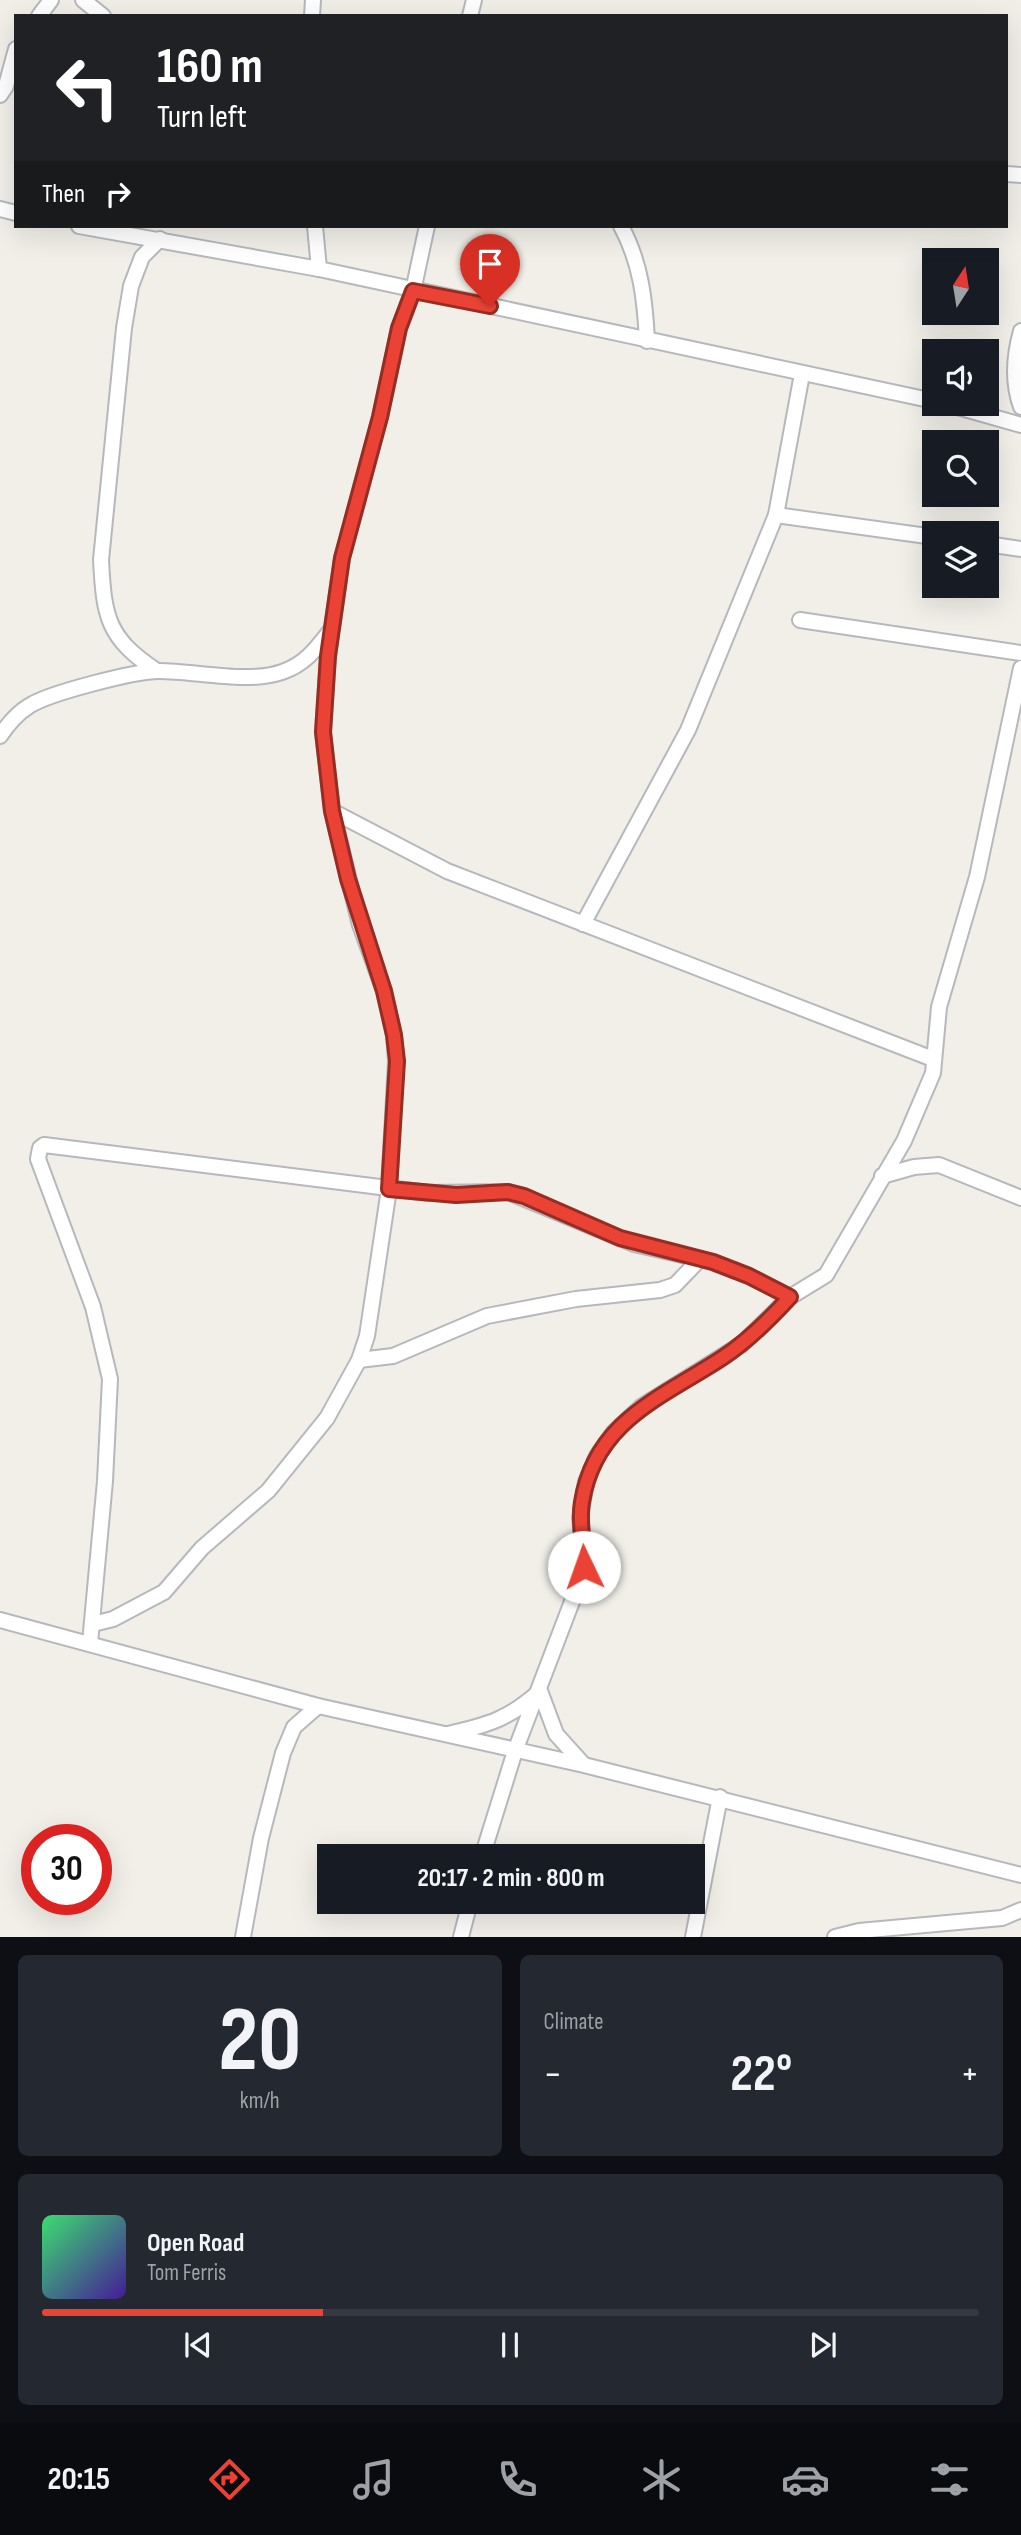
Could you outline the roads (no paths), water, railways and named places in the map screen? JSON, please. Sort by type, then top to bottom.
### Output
[{"type":"street","points":[[83,0],[100,14]]},
{"type":"street","points":[[0,95],[6,86],[14,56]]},
{"type":"street","points":[[91,228],[319,269],[922,399]]},
{"type":"street","points":[[315,228],[319,269]]},
{"type":"street","points":[[93,1624],[113,1619],[164,1592],[202,1548],[254,1505],[327,1418],[359,1360],[367,1336],[389,1189],[397,1061],[384,991],[360,925],[332,811],[323,732],[331,630],[347,539],[380,417],[399,328],[413,291],[426,228]]},
{"type":"street","points":[[622,228],[638,264],[644,289],[648,341]]},
{"type":"street","points":[[157,671],[131,654],[110,627],[103,592],[101,559],[130,296],[139,263],[160,239]]},
{"type":"street","points":[[1021,331],[1015,351],[1015,379],[1021,407]]},
{"type":"street","points":[[583,924],[688,730],[776,515],[802,374]]},
{"type":"street","points":[[989,416],[1021,425]]},
{"type":"street","points":[[776,515],[922,535]]},
{"type":"street","points":[[999,546],[1021,549]]},
{"type":"street","points":[[800,620],[1021,653]]},
{"type":"street","points":[[0,736],[8,723],[32,704],[119,676],[157,671],[263,677],[281,673],[310,657],[331,630]]},
{"type":"street","points":[[486,1844],[515,1751],[540,1691],[584,1567],[582,1503],[597,1456],[614,1432],[641,1406],[742,1344],[790,1297],[813,1285],[831,1268],[882,1175],[904,1141],[930,1085],[939,1007],[977,877],[1021,668]]},
{"type":"street","points":[[332,811],[447,871],[933,1059]]},
{"type":"street","points":[[90,1643],[110,1380],[93,1307],[38,1159],[40,1148],[52,1144],[389,1189],[456,1195],[508,1192],[634,1244],[700,1259],[749,1276],[790,1297]]},
{"type":"street","points":[[882,1175],[926,1164],[939,1165],[1021,1198]]},
{"type":"street","points":[[359,1360],[393,1356],[487,1317],[576,1299],[660,1290],[675,1285],[700,1259]]},
{"type":"street","points":[[0,1620],[318,1706],[720,1797],[1021,1875]]},
{"type":"street","points":[[443,1735],[500,1720],[517,1712],[540,1691]]},
{"type":"street","points":[[540,1691],[556,1734],[584,1765]]},
{"type":"street","points":[[243,1937],[261,1838],[283,1753],[294,1727],[318,1706]]},
{"type":"street","points":[[694,1937],[720,1797]]},
{"type":"street","points":[[835,1937],[859,1931],[1003,1918],[1021,1910]]},
{"type":"street","points":[[461,1937],[467,1914]]}]
